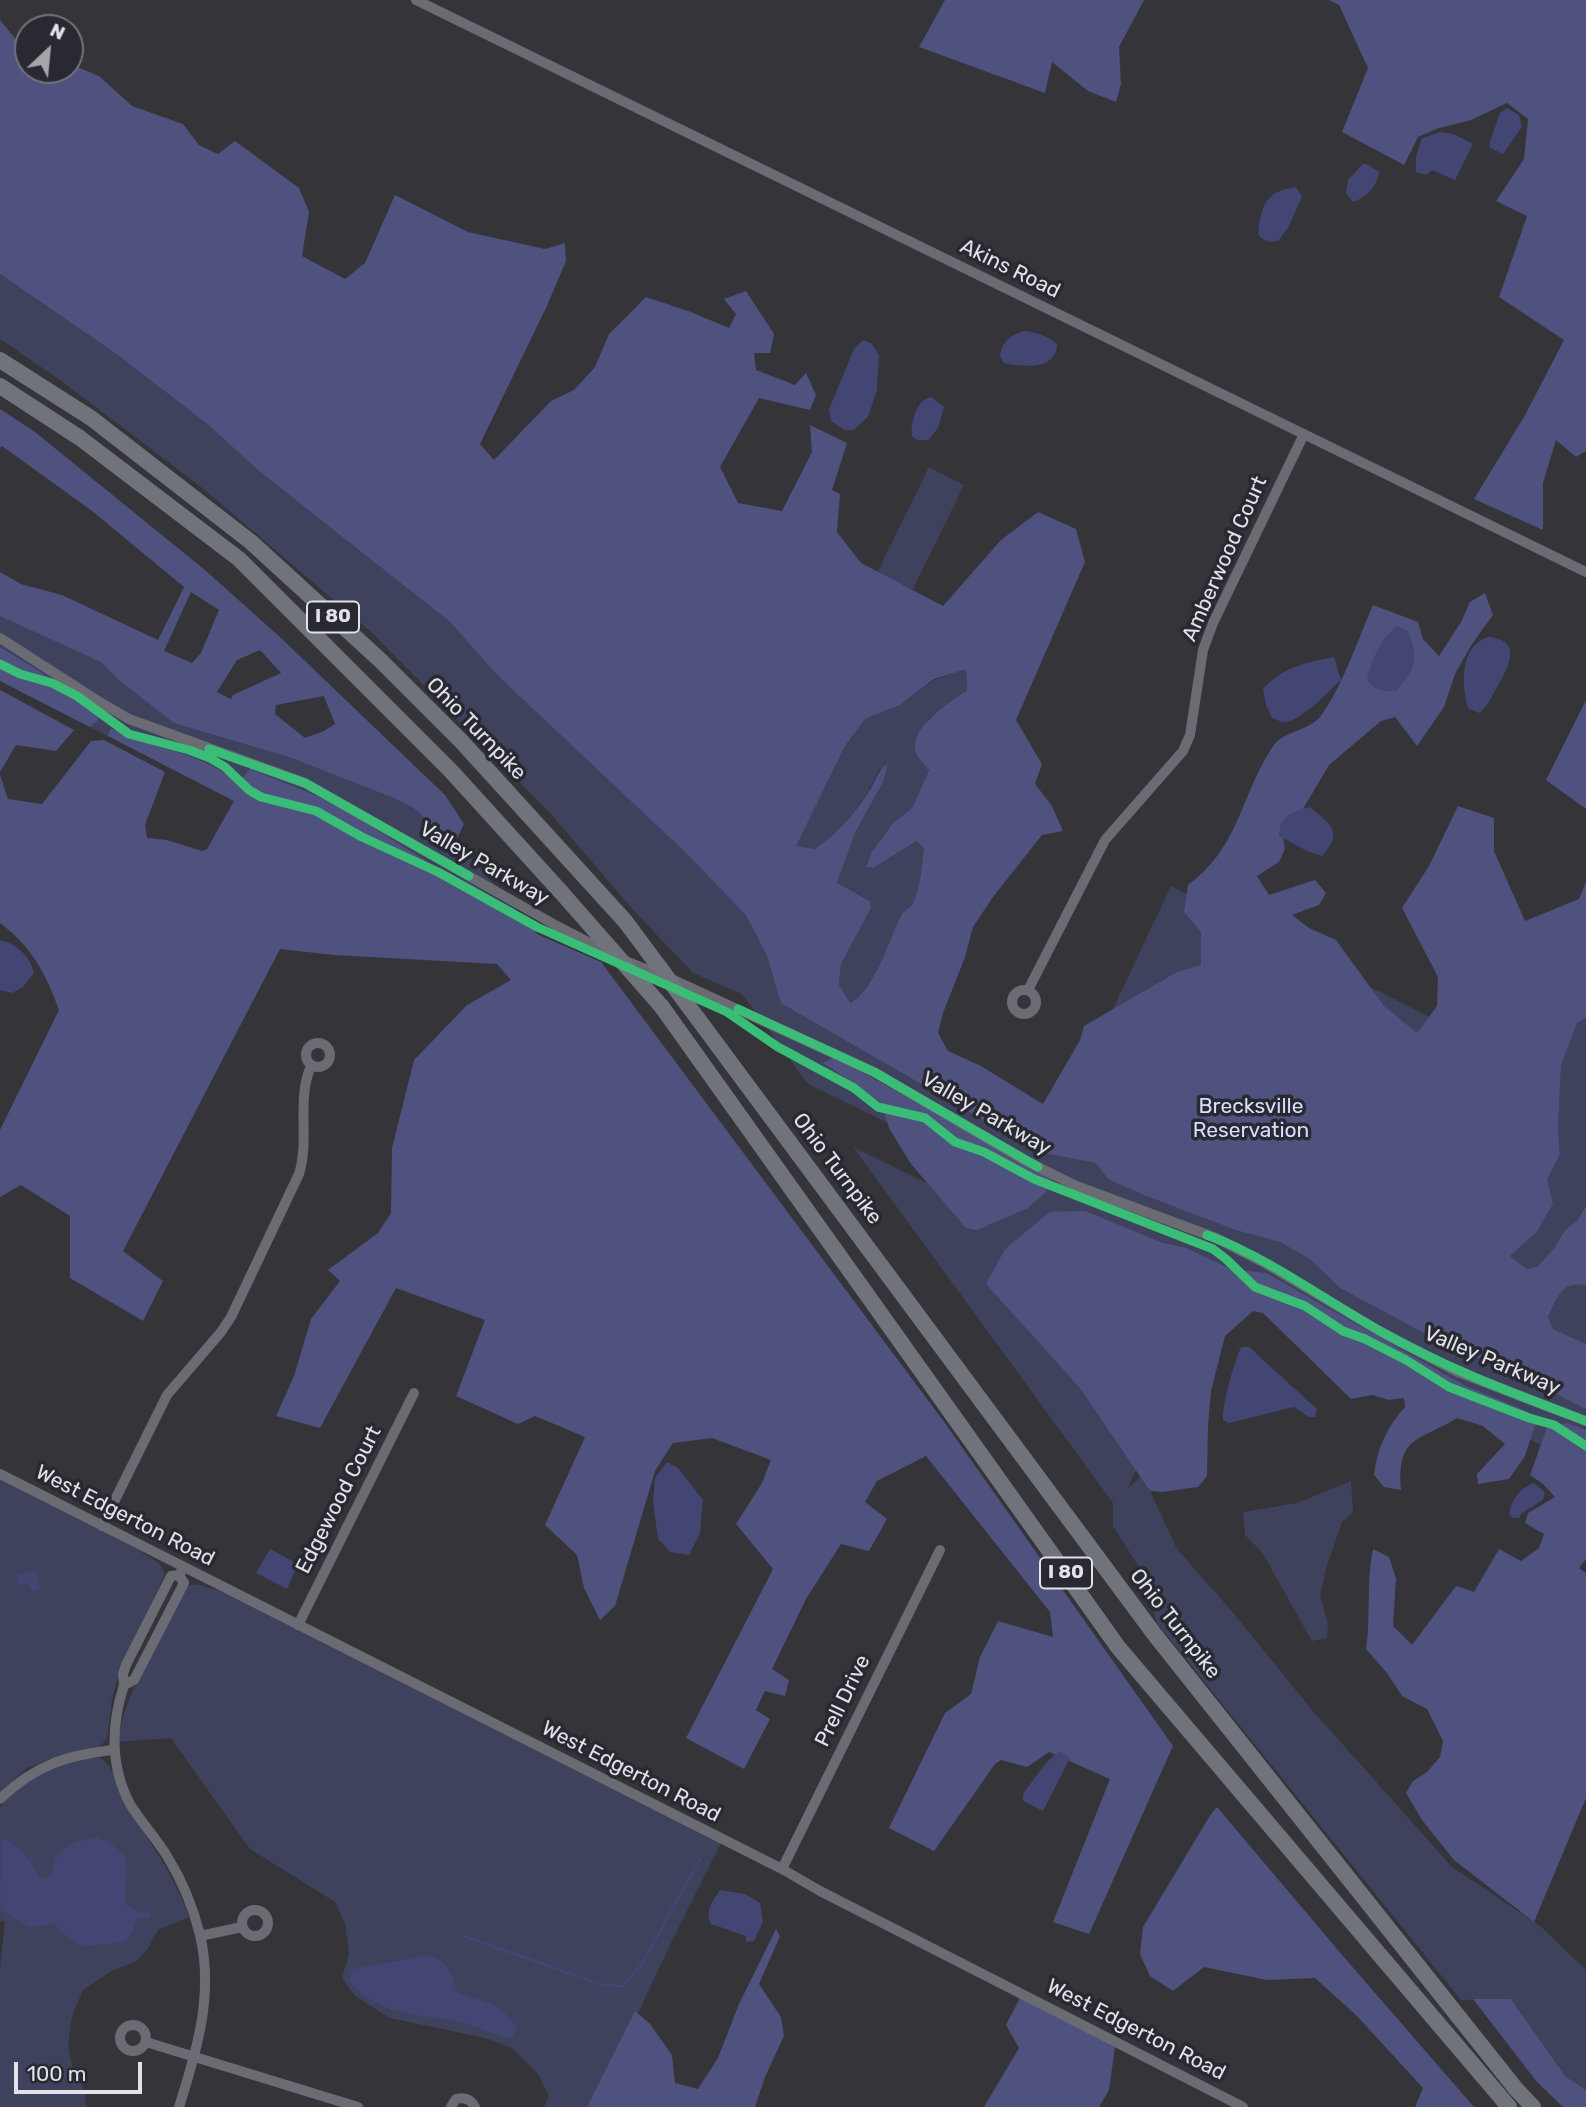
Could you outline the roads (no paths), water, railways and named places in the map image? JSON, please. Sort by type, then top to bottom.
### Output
[{"type":"highway","name":"Ohio Turnpike","points":[[0,360],[91,418],[251,542],[380,660],[462,742],[625,921],[1155,1635],[1533,2107]]},
{"type":"highway","name":"I 80","points":[[0,386],[80,438],[239,559],[451,771],[662,1007],[1118,1647],[1509,2107]]},
{"type":"street","name":"Akins Road","points":[[416,0],[1586,572]]},
{"type":"street","name":"Amberwood Court","points":[[1028,990],[1105,840],[1183,751],[1189,735],[1203,650],[1213,623],[1304,434]]},
{"type":"street","name":"Valley Parkway","points":[[0,638],[129,719],[305,783],[574,936],[863,1066],[1024,1160],[1074,1185],[1216,1238],[1263,1262],[1381,1332],[1458,1372],[1586,1422]]},
{"type":"street","points":[[102,1526],[167,1395],[231,1317],[299,1174],[304,1153],[304,1086],[312,1066]]},
{"type":"street","name":"Edgewood Court","points":[[298,1625],[414,1393]]},
{"type":"street","name":"West Edgerton Road","points":[[0,1474],[102,1526],[181,1571],[298,1625],[782,1869],[820,1891],[1243,2107]]},
{"type":"street","name":"Prell Drive","points":[[782,1869],[940,1550]]},
{"type":"street","points":[[179,2107],[195,2057],[204,2010],[205,1978],[200,1936],[181,1882],[168,1857],[130,1804],[122,1785],[114,1750],[115,1719],[124,1685],[123,1674],[171,1576],[181,1571]]},
{"type":"street","points":[[0,1799],[26,1776],[43,1766],[72,1757],[114,1750]]},
{"type":"street","points":[[200,1936],[242,1927]]},
{"type":"street","points":[[146,2042],[358,2107]]},
{"type":"street","points":[[450,2107],[456,2099],[464,2098],[471,2101],[475,2107]]},
{"type":"waterway","points":[[464,1936],[602,1985],[623,1986],[642,1964],[700,1859]]},
{"type":"park label","name":"Brecksville Reservation","points":[[1251,1119]]}]
